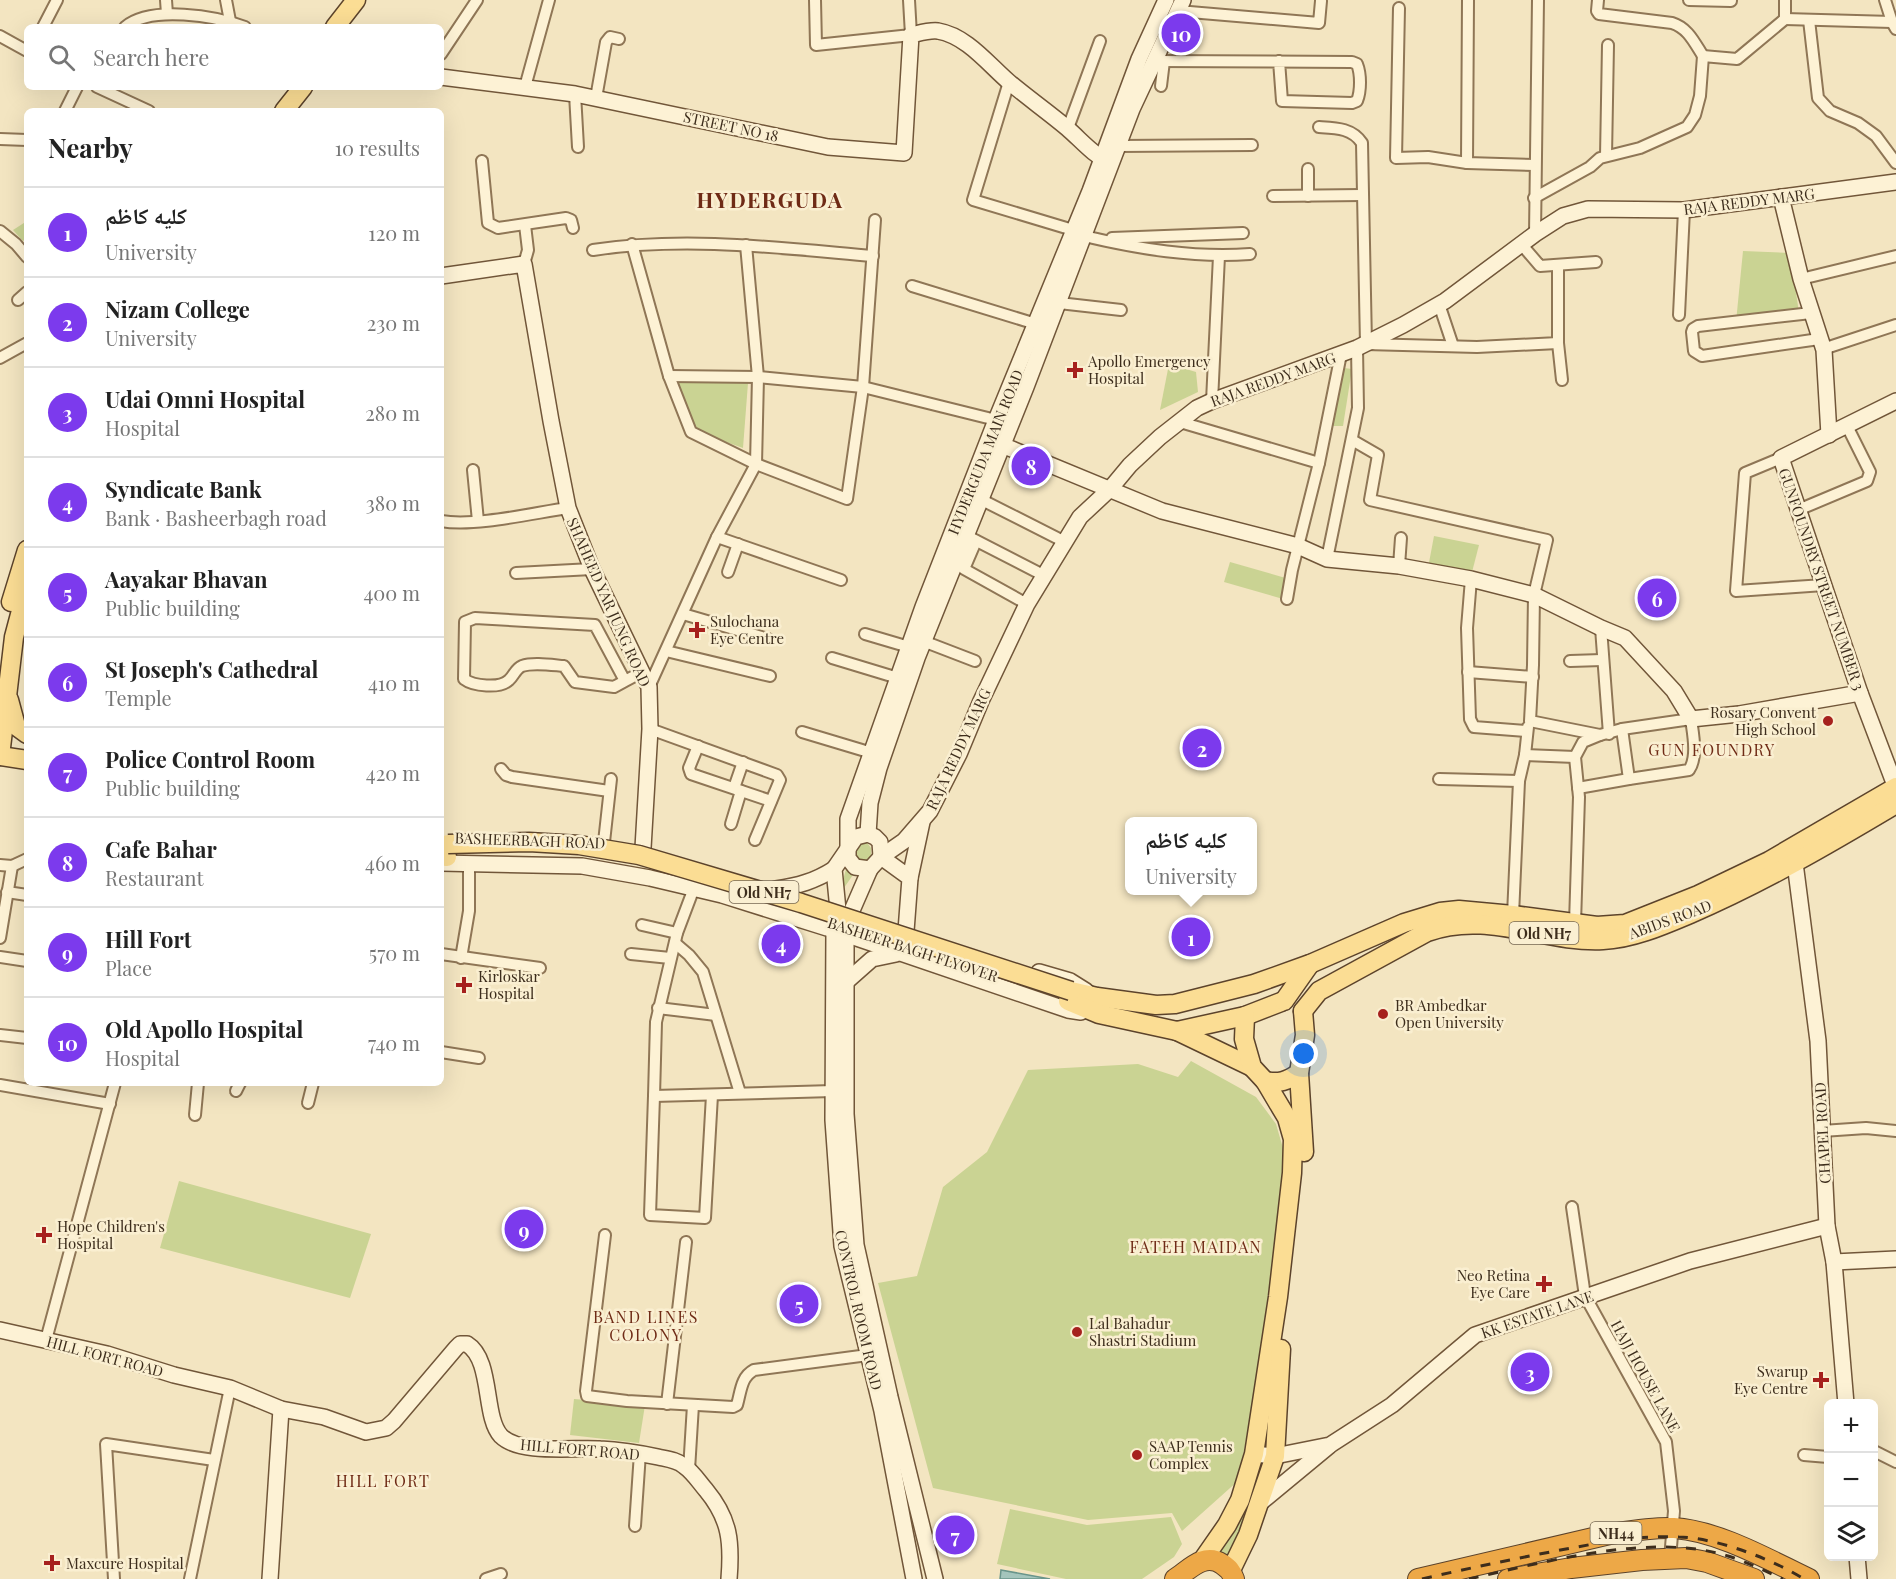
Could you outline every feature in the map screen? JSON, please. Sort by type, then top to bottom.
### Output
[{"type":"highway","name":"NH44","points":[[1418,1579],[1610,1534],[1674,1528],[1729,1542],[1809,1579]]},
{"type":"highway","name":"NH44","points":[[1508,1579],[1571,1568],[1670,1558],[1707,1562],[1754,1579]]},
{"type":"highway","points":[[1177,1578],[1202,1561],[1217,1561],[1233,1575]]},
{"type":"main road","points":[[337,24],[356,0]]},
{"type":"main road","points":[[349,24],[367,0]]},
{"type":"main road","name":"HYDERGUDA MAIN ROAD","points":[[868,834],[870,803],[879,768],[923,640],[970,538],[980,499],[1084,235],[1138,58],[1166,0]]},
{"type":"main road","name":"HYDERGUDA MAIN ROAD","points":[[1107,162],[1119,146],[1132,109],[1160,61],[1181,6]]},
{"type":"main road","points":[[911,35],[940,31],[955,37],[1009,82],[1025,87],[1107,162]]},
{"type":"main road","name":"STREET NO 18","points":[[444,77],[575,94],[828,147],[904,153],[911,35]]},
{"type":"main road","points":[[274,108],[286,90]]},
{"type":"main road","points":[[286,108],[301,90]]},
{"type":"main road","name":"RAJA REDDY MARG","points":[[876,863],[904,841],[922,822],[959,754],[981,701],[1027,604],[1080,517],[1110,489],[1130,465],[1197,408],[1361,346],[1439,304],[1563,216],[1588,209],[1684,210],[1896,182]]},
{"type":"main road","points":[[1781,197],[1801,279],[1821,344],[1829,435]]},
{"type":"main road","name":"HYDERGUDA MAIN ROAD","points":[[847,849],[848,819],[909,648],[1017,363],[1084,235]]},
{"type":"main road","points":[[444,276],[524,264]]},
{"type":"main road","name":"SHAHEED YAR JUNG ROAD","points":[[524,264],[550,421],[568,508],[592,569],[649,687],[650,729],[643,848]]},
{"type":"main road","name":"GUNFOUNDRY STREET NUMBER 3","points":[[1896,401],[1781,458],[1860,693],[1896,788]]},
{"type":"main road","points":[[1002,445],[1162,511],[1298,546],[1327,559],[1399,566],[1471,579],[1534,595],[1625,638],[1674,691],[1691,719],[1739,714],[1860,693]]},
{"type":"main road","points":[[0,650],[5,622],[24,560]]},
{"type":"main road","points":[[24,599],[14,637],[0,738],[0,756],[24,760]]},
{"type":"main road","points":[[7,692],[16,726],[24,732]]},
{"type":"main road","points":[[0,738],[24,742]]},
{"type":"main road","name":"Old NH7","points":[[1098,1006],[1174,1004],[1254,984],[1310,964],[1404,923],[1440,912],[1459,910],[1597,926],[1625,924],[1792,857],[1896,788]]},
{"type":"main road","name":"ABIDS ROAD","points":[[1303,1011],[1319,992],[1427,932],[1445,926],[1466,923],[1484,924],[1605,940],[1672,922],[1756,884],[1792,857],[1896,804]]},
{"type":"main road","points":[[846,982],[877,956],[899,954],[906,931],[910,878],[922,822]]},
{"type":"main road","points":[[776,889],[816,880],[834,869],[856,837],[868,834],[875,837],[880,842],[876,863],[844,912],[840,932]]},
{"type":"main road","name":"BASHEERBAGH ROAD","points":[[444,850],[538,837],[604,842],[643,848],[1070,981],[1098,1006]]},
{"type":"main road","points":[[847,849],[848,858],[855,867],[876,863],[910,878]]},
{"type":"main road","name":"BASHEER BAGH FLYOVER","points":[[444,850],[594,856],[643,865],[1098,1006]]},
{"type":"main road","name":"BASHEERBAGH ROAD","points":[[444,851],[469,864],[582,866],[694,888],[840,932],[1068,1010],[1098,1006]]},
{"type":"main road","name":"CHAPEL ROAD","points":[[1792,857],[1818,1041],[1827,1226],[1834,1262],[1846,1399]]},
{"type":"main road","points":[[834,869],[844,912]]},
{"type":"main road","name":"CONTROL ROOM ROAD","points":[[840,932],[846,982],[846,1114],[856,1245],[852,1258],[868,1355],[882,1411],[914,1579]]},
{"type":"main road","name":"CONTROL ROOM ROAD","points":[[840,932],[833,1091],[838,1209],[890,1397],[935,1579]]},
{"type":"main road","points":[[1282,1002],[1310,964]]},
{"type":"main road","points":[[1233,1575],[1275,1456],[1281,1342],[1304,1146],[1299,1073],[1305,1035],[1303,1011],[1293,1004],[1282,1002],[1254,984]]},
{"type":"main road","name":"Old NH7","points":[[1098,1006],[1177,1031],[1245,1016],[1282,1002]]},
{"type":"main road","points":[[1245,1016],[1244,1039],[1252,1067]]},
{"type":"main road","points":[[1177,1031],[1252,1067],[1264,1081],[1287,1118],[1293,1139],[1293,1162],[1278,1297],[1254,1454],[1240,1500],[1227,1525],[1202,1561]]},
{"type":"main road","points":[[1264,1081],[1280,1082],[1299,1073]]},
{"type":"main road","name":"KK ESTATE LANE","points":[[1254,1454],[1275,1456],[1330,1445],[1392,1405],[1475,1335],[1690,1261],[1827,1226]]},
{"type":"main road","points":[[1834,1262],[1896,1259]]},
{"type":"main road","name":"HILL FORT ROAD","points":[[0,1330],[129,1360],[174,1375],[230,1388],[281,1409],[324,1417],[366,1432],[386,1428],[456,1348],[464,1343],[472,1346],[480,1362],[488,1386],[494,1422],[501,1436],[513,1444],[548,1449],[598,1449],[640,1453],[675,1461],[689,1470],[710,1495],[729,1529],[732,1551],[729,1579]]},
{"type":"main road","points":[[270,1579],[281,1409]]},
{"type":"main road","points":[[1260,1503],[1330,1445]]},
{"type":"main road","points":[[1857,1561],[1859,1579]]},
{"type":"street","points":[[45,24],[57,0]]},
{"type":"street","points":[[166,0],[167,14]]},
{"type":"street","points":[[226,0],[230,21]]},
{"type":"street","points":[[444,50],[477,0]]},
{"type":"street","points":[[525,87],[549,0]]},
{"type":"street","points":[[815,0],[816,45],[911,35],[909,0]]},
{"type":"street","points":[[1467,163],[1468,0]]},
{"type":"street","points":[[1535,234],[1538,0]]},
{"type":"street","points":[[1534,198],[1590,167],[1600,158],[1640,148],[1687,127],[1695,115],[1700,96],[1703,56],[1687,31],[1672,23],[1599,14],[1598,0]]},
{"type":"street","points":[[1689,0],[1731,2]]},
{"type":"street","points":[[1785,0],[1785,19]]},
{"type":"street","points":[[1703,56],[1737,59],[1785,19],[1894,25],[1885,0]]},
{"type":"street","points":[[1181,6],[1319,22],[1321,1]]},
{"type":"street","points":[[1399,8],[1396,158],[1428,157],[1467,163],[1535,165]]},
{"type":"street","points":[[128,24],[132,21],[167,14],[230,21],[238,24]]},
{"type":"street","points":[[1809,20],[1818,98],[1830,111],[1858,123],[1876,136],[1896,163]]},
{"type":"street","points":[[0,36],[24,49]]},
{"type":"street","points":[[596,98],[606,42],[610,37],[619,39]]},
{"type":"street","points":[[1068,128],[1100,41]]},
{"type":"street","points":[[1606,156],[1608,45]]},
{"type":"street","points":[[1161,86],[1160,61],[1279,61],[1352,62],[1357,64],[1359,78],[1357,101],[1352,103],[1282,101],[1279,61]]},
{"type":"street","points":[[1009,82],[974,200],[1084,235],[1142,249],[1219,256],[1251,254]]},
{"type":"street","points":[[66,108],[76,90]]},
{"type":"street","points":[[104,90],[142,108]]},
{"type":"street","points":[[575,94],[578,147]]},
{"type":"street","points":[[1319,127],[1347,130],[1357,135],[1362,143],[1361,346],[1358,408],[1327,559]]},
{"type":"street","points":[[0,139],[24,140]]},
{"type":"street","points":[[1119,146],[1252,145]]},
{"type":"street","points":[[482,161],[488,223],[498,228],[566,218],[571,220],[573,228]]},
{"type":"street","points":[[1308,169],[1308,196]]},
{"type":"street","points":[[1273,196],[1362,195]]},
{"type":"street","points":[[1678,315],[1684,210]]},
{"type":"street","points":[[632,244],[669,376],[691,432],[756,464],[847,499],[863,387],[875,220]]},
{"type":"street","points":[[524,264],[528,250],[525,225]]},
{"type":"street","points":[[0,231],[24,253]]},
{"type":"street","points":[[1084,235],[1243,233]]},
{"type":"street","points":[[593,250],[632,244],[746,244],[873,256]]},
{"type":"street","points":[[649,687],[717,537],[756,464],[758,377],[746,244]]},
{"type":"street","points":[[1522,245],[1537,264],[1558,266],[1596,262]]},
{"type":"street","points":[[1212,401],[1219,256]]},
{"type":"street","points":[[1801,279],[1896,256]]},
{"type":"street","points":[[1558,266],[1558,343],[1562,380]]},
{"type":"street","points":[[912,286],[1036,324]]},
{"type":"street","points":[[1059,303],[1121,309]]},
{"type":"street","points":[[1439,304],[1453,346]]},
{"type":"street","points":[[1811,313],[1698,326],[1693,328],[1692,332],[1694,351],[1702,356],[1821,344],[1896,325]]},
{"type":"street","points":[[1361,346],[1477,347],[1558,343]]},
{"type":"street","points":[[0,358],[24,345]]},
{"type":"street","points":[[1287,599],[1319,463],[1341,354]]},
{"type":"street","points":[[669,376],[758,377],[863,387],[996,420]]},
{"type":"street","points":[[1180,422],[1319,463]]},
{"type":"street","points":[[1798,510],[1867,481],[1870,477],[1870,472],[1847,426]]},
{"type":"street","points":[[1352,440],[1378,455],[1370,500],[1547,540],[1534,595],[1533,677],[1525,756],[1519,781],[1513,915]]},
{"type":"street","points":[[1781,458],[1745,473],[1736,591],[1824,585]]},
{"type":"street","points":[[473,470],[478,521]]},
{"type":"street","points":[[980,499],[1065,542]]},
{"type":"street","points":[[444,521],[478,521],[568,508]]},
{"type":"street","points":[[717,537],[841,580]]},
{"type":"street","points":[[1027,604],[964,568],[970,538],[1043,575]]},
{"type":"street","points":[[1399,566],[1401,538]]},
{"type":"street","points":[[728,572],[738,544]]},
{"type":"street","points":[[516,573],[592,569]]},
{"type":"street","points":[[1471,579],[1467,628],[1470,719],[1474,728],[1528,726],[1604,735]]},
{"type":"street","points":[[683,614],[768,639]]},
{"type":"street","points":[[625,681],[595,625],[475,618],[465,622],[464,679],[469,683],[500,684],[508,681],[517,669],[524,665],[564,666],[575,682],[614,687],[642,672]]},
{"type":"street","points":[[1601,628],[1604,735]]},
{"type":"street","points":[[865,634],[909,648]]},
{"type":"street","points":[[923,640],[975,661]]},
{"type":"street","points":[[666,651],[770,676]]},
{"type":"street","points":[[832,658],[898,678]]},
{"type":"street","points":[[1570,661],[1602,660]]},
{"type":"street","points":[[1468,672],[1533,677]]},
{"type":"street","points":[[1575,923],[1579,817],[1575,757],[1583,742],[1622,729],[1691,719],[1694,744],[1692,765],[1689,770],[1578,788]]},
{"type":"street","points":[[650,729],[779,777],[755,840]]},
{"type":"street","points":[[1622,729],[1629,779]]},
{"type":"street","points":[[802,732],[872,753]]},
{"type":"street","points":[[698,746],[689,768],[691,774],[771,801]]},
{"type":"street","points":[[1525,756],[1575,757]]},
{"type":"street","points":[[731,824],[743,762]]},
{"type":"street","points":[[501,769],[506,775],[512,777],[609,791]]},
{"type":"street","points":[[604,842],[610,779]]},
{"type":"street","points":[[1439,779],[1519,781]]},
{"type":"street","points":[[0,866],[12,866],[24,860]]},
{"type":"street","points":[[461,958],[469,911],[469,864]]},
{"type":"street","points":[[0,938],[12,866]]},
{"type":"street","points":[[694,888],[670,958],[656,1022],[650,1215],[705,1218],[712,1095]]},
{"type":"street","points":[[7,892],[24,895]]},
{"type":"street","points":[[642,925],[676,938],[703,972],[740,1094]]},
{"type":"street","points":[[631,954],[670,958]]},
{"type":"street","points":[[444,955],[540,968]]},
{"type":"street","points":[[0,957],[24,961]]},
{"type":"street","points":[[658,1008],[716,1015]]},
{"type":"street","points":[[0,1035],[24,1038]]},
{"type":"street","points":[[444,1052],[479,1058]]},
{"type":"street","points":[[0,1085],[110,1104]]},
{"type":"street","points":[[46,1340],[114,1086]]},
{"type":"street","points":[[195,1115],[198,1086]]},
{"type":"street","points":[[308,1103],[312,1086]]},
{"type":"street","points":[[654,1096],[833,1091]]},
{"type":"street","points":[[1822,1131],[1866,1128],[1896,1131]]},
{"type":"street","name":"HAJJ HOUSE LANE","points":[[1572,1207],[1586,1296],[1666,1442],[1674,1528],[1670,1558]]},
{"type":"street","points":[[605,1235],[586,1394],[605,1399],[734,1407],[737,1405],[743,1381],[754,1370],[868,1355]]},
{"type":"street","points":[[667,1404],[686,1242]]},
{"type":"street","points":[[190,1579],[230,1388]]},
{"type":"street","points":[[689,1470],[693,1405]]},
{"type":"street","points":[[114,1579],[106,1444],[214,1460]]},
{"type":"street","points":[[1878,1452],[1896,1462]]},
{"type":"street","points":[[635,1526],[640,1453]]},
{"type":"street","points":[[1804,1455],[1824,1457]]},
{"type":"street","points":[[486,1579],[501,1574]]},
{"type":"green space","points":[[24,223],[24,240],[23,241],[13,230]]},
{"type":"green space","points":[[1743,251],[1790,253],[1800,319],[1736,322]]},
{"type":"green space","points":[[1169,364],[1196,372],[1198,392],[1160,410]]},
{"type":"green space","points":[[1344,368],[1352,369],[1343,426],[1333,426]]},
{"type":"green space","points":[[677,382],[748,383],[743,448],[695,431]]},
{"type":"green space","points":[[1434,536],[1479,545],[1471,576],[1428,568]]},
{"type":"green space","points":[[1230,562],[1289,579],[1283,599],[1224,582]]},
{"type":"green space","points":[[865,840],[871,848],[871,858],[862,862],[839,895],[849,858],[848,850]]},
{"type":"green space","name":"Lal Bahadur Shastri Stadium","points":[[1191,1061],[1256,1097],[1276,1124],[1287,1162],[1256,1380],[1239,1480],[1182,1531],[1172,1513],[1088,1520],[933,1488],[878,1283],[917,1276],[943,1187],[987,1152],[1028,1070],[1138,1064],[1178,1077]]},
{"type":"green space","points":[[179,1181],[371,1234],[350,1298],[160,1248]]},
{"type":"green space","points":[[574,1399],[645,1405],[639,1443],[570,1435]]},
{"type":"green space","points":[[1010,1509],[1087,1525],[1171,1517],[1182,1544],[1174,1557],[1142,1579],[1066,1579],[997,1564]]},
{"type":"green space","points":[[1248,1510],[1234,1545],[1232,1559],[1213,1552]]},
{"type":"water","points":[[1001,1570],[1050,1579],[1000,1579]]},
{"type":"railway","points":[[1422,1579],[1594,1544],[1636,1538],[1665,1537],[1694,1538],[1727,1545],[1776,1564],[1804,1579]]},
{"type":"railway","points":[[1469,1579],[1598,1552],[1666,1547],[1698,1549],[1728,1556],[1783,1579]]},
{"type":"place","name":"Old Apollo Hospital","points":[[1181,33]]},
{"type":"place","name":"Apollo Emergency Hospital","points":[[1075,370]]},
{"type":"place","name":"Cafe Bahar","points":[[1031,466]]},
{"type":"place","name":"St Joseph's Cathedral","points":[[1657,598]]},
{"type":"place","name":"Sulochana Eye Centre","points":[[697,630]]},
{"type":"place","name":"Rosary Convent High School","points":[[1828,721]]},
{"type":"place","name":"Nizam College","points":[[1202,748]]},
{"type":"place","name":"كليه كاظم","points":[[1191,937]]},
{"type":"place","name":"Syndicate Bank","points":[[781,944]]},
{"type":"place","name":"Kirloskar Hospital","points":[[464,985]]},
{"type":"place","name":"BR Ambedkar Open University","points":[[1383,1014]]},
{"type":"place","name":"Hill Fort","points":[[524,1229]]},
{"type":"place","name":"Hope Children's Hospital","points":[[44,1235]]},
{"type":"place","name":"Neo Retina Eye Care","points":[[1544,1284]]},
{"type":"place","name":"Aayakar Bhavan","points":[[799,1304]]},
{"type":"place","name":"Lal Bahadur Shastri Stadium","points":[[1077,1332]]},
{"type":"place","name":"Udai Omni Hospital","points":[[1530,1372]]},
{"type":"place","name":"Swarup Eye Centre","points":[[1821,1380]]},
{"type":"place","name":"SAAP Tennis Complex","points":[[1137,1455]]},
{"type":"place","name":"Police Control Room","points":[[955,1535]]},
{"type":"place","name":"Maxcure Hospital","points":[[52,1563]]},
{"type":"district","name":"HYDERGUDA","points":[[770,199]]},
{"type":"district","name":"GUN FOUNDRY","points":[[1712,749]]},
{"type":"district","name":"FATEH MAIDAN","points":[[1196,1246]]},
{"type":"district","name":"BAND LINES COLONY","points":[[646,1325]]},
{"type":"district","name":"HILL FORT","points":[[383,1480]]}]
